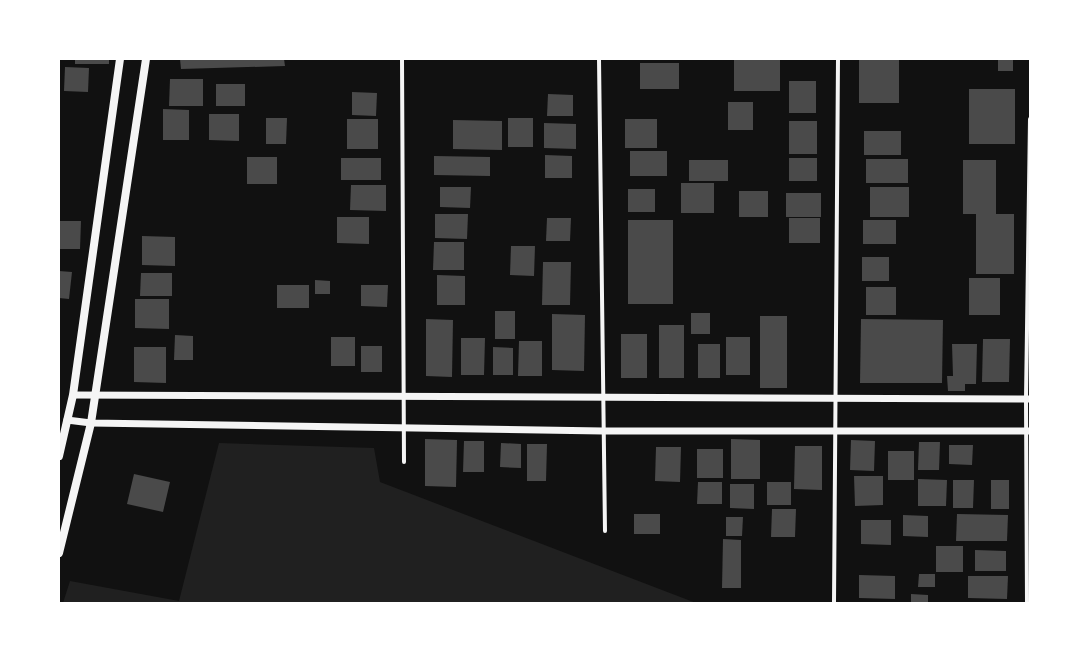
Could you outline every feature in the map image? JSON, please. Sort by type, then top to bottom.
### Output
[{"type":"main road","points":[[59,456],[73,395],[120,59]]},
{"type":"main road","points":[[59,553],[91,423],[96,395],[146,59]]},
{"type":"street","points":[[402,59],[404,462]]},
{"type":"street","points":[[599,59],[605,531]]},
{"type":"street","points":[[834,603],[838,59]]},
{"type":"street","points":[[1027,603],[1030,119]]},
{"type":"street","points":[[73,395],[1028,399]]},
{"type":"street","points":[[67,420],[91,423],[603,431],[1028,431]]},
{"type":"shaded area","points":[[219,443],[374,448],[380,482],[696,603],[63,603],[70,581],[179,601]]},
{"type":"building","points":[[75,59],[109,59],[109,64],[75,64]]},
{"type":"building","points":[[180,59],[284,59],[285,66],[181,69]]},
{"type":"building","points":[[734,59],[780,59],[780,91],[734,91]]},
{"type":"building","points":[[859,59],[899,59],[899,103],[859,103]]},
{"type":"building","points":[[998,59],[1013,59],[1013,71],[998,71]]},
{"type":"building","points":[[640,63],[679,63],[679,89],[640,89]]},
{"type":"building","points":[[65,67],[89,68],[88,92],[64,91]]},
{"type":"building","points":[[170,79],[203,79],[203,106],[169,106]]},
{"type":"building","points":[[789,81],[816,81],[816,113],[789,113]]},
{"type":"building","points":[[216,84],[245,84],[245,106],[216,106]]},
{"type":"building","points":[[969,89],[1015,89],[1015,144],[969,144]]},
{"type":"building","points":[[352,92],[377,93],[376,116],[352,115]]},
{"type":"building","points":[[548,94],[573,95],[573,116],[547,116]]},
{"type":"building","points":[[728,102],[753,102],[753,130],[728,130]]},
{"type":"building","points":[[163,109],[189,110],[189,140],[163,140]]},
{"type":"building","points":[[209,114],[239,114],[239,141],[209,140]]},
{"type":"building","points":[[266,118],[287,118],[286,144],[266,144]]},
{"type":"building","points":[[508,118],[533,118],[533,147],[508,147]]},
{"type":"building","points":[[347,119],[378,119],[378,149],[347,149]]},
{"type":"building","points":[[625,119],[657,119],[657,148],[625,148]]},
{"type":"building","points":[[453,120],[502,121],[502,150],[453,149]]},
{"type":"building","points":[[789,121],[817,121],[817,154],[789,154]]},
{"type":"building","points":[[544,123],[576,124],[576,149],[544,148]]},
{"type":"building","points":[[864,131],[901,131],[901,155],[864,155]]},
{"type":"building","points":[[630,151],[667,151],[667,176],[630,176]]},
{"type":"building","points":[[545,155],[572,156],[572,178],[545,178]]},
{"type":"building","points":[[434,156],[490,157],[490,176],[434,175]]},
{"type":"building","points":[[247,157],[277,157],[277,184],[247,184]]},
{"type":"building","points":[[341,158],[381,158],[381,180],[341,180]]},
{"type":"building","points":[[789,158],[817,158],[817,181],[789,181]]},
{"type":"building","points":[[866,159],[908,159],[908,183],[866,183]]},
{"type":"building","points":[[689,160],[728,160],[728,181],[689,181]]},
{"type":"building","points":[[963,160],[996,160],[996,214],[1014,214],[1014,274],[976,274],[976,214],[963,214]]},
{"type":"building","points":[[681,183],[714,183],[714,213],[681,213]]},
{"type":"building","points":[[351,185],[386,185],[386,211],[350,210]]},
{"type":"building","points":[[440,187],[471,187],[470,208],[440,207]]},
{"type":"building","points":[[870,187],[909,187],[909,217],[870,217]]},
{"type":"building","points":[[628,189],[655,189],[655,212],[628,212]]},
{"type":"building","points":[[739,191],[768,191],[768,217],[739,217]]},
{"type":"building","points":[[786,193],[821,193],[821,217],[786,217]]},
{"type":"building","points":[[435,214],[468,214],[467,239],[435,238]]},
{"type":"building","points":[[337,217],[369,217],[369,244],[337,243]]},
{"type":"building","points":[[547,218],[571,218],[570,241],[546,241]]},
{"type":"building","points":[[789,218],[820,218],[820,243],[789,243]]},
{"type":"building","points":[[628,220],[673,220],[673,304],[628,304]]},
{"type":"building","points":[[863,220],[896,220],[896,244],[863,244]]},
{"type":"building","points":[[59,221],[81,221],[80,249],[59,249]]},
{"type":"building","points":[[142,236],[175,237],[175,266],[142,265]]},
{"type":"building","points":[[434,242],[464,242],[464,270],[433,270]]},
{"type":"building","points":[[511,246],[535,246],[534,276],[510,275]]},
{"type":"building","points":[[862,257],[889,257],[889,281],[862,281]]},
{"type":"building","points":[[543,262],[571,262],[570,305],[542,305]]},
{"type":"building","points":[[59,271],[72,272],[69,299],[59,298]]},
{"type":"building","points":[[141,273],[172,273],[172,296],[140,296]]},
{"type":"building","points":[[437,275],[465,276],[465,305],[437,305]]},
{"type":"building","points":[[969,278],[1000,278],[1000,315],[969,315]]},
{"type":"building","points":[[315,280],[330,281],[330,294],[315,294]]},
{"type":"building","points":[[277,285],[309,285],[309,308],[277,308]]},
{"type":"building","points":[[361,285],[388,285],[387,307],[361,306]]},
{"type":"building","points":[[866,287],[896,287],[896,315],[866,315]]},
{"type":"building","points":[[135,299],[169,299],[169,329],[135,328]]},
{"type":"building","points":[[495,311],[515,311],[515,339],[495,339]]},
{"type":"building","points":[[691,313],[710,313],[710,334],[691,334]]},
{"type":"building","points":[[552,314],[585,315],[584,371],[552,370]]},
{"type":"building","points":[[760,316],[787,316],[787,388],[760,388]]},
{"type":"building","points":[[426,319],[453,320],[452,377],[426,376]]},
{"type":"building","points":[[861,319],[943,320],[942,383],[860,383]]},
{"type":"building","points":[[659,325],[684,325],[684,378],[659,378]]},
{"type":"building","points":[[621,334],[647,334],[647,378],[621,378]]},
{"type":"building","points":[[175,335],[193,336],[193,360],[174,360]]},
{"type":"building","points":[[331,337],[355,337],[355,366],[331,366]]},
{"type":"building","points":[[726,337],[750,337],[750,375],[726,375]]},
{"type":"building","points":[[461,338],[485,338],[484,375],[461,375]]},
{"type":"building","points":[[983,339],[1010,339],[1009,382],[982,382]]},
{"type":"building","points":[[519,341],[542,341],[542,376],[518,376]]},
{"type":"building","points":[[698,344],[720,344],[720,378],[698,378]]},
{"type":"building","points":[[952,344],[977,344],[976,384],[965,384],[965,391],[948,391],[947,376],[953,376]]},
{"type":"building","points":[[361,346],[382,346],[382,372],[361,372]]},
{"type":"building","points":[[134,347],[166,347],[166,383],[134,382]]},
{"type":"building","points":[[493,347],[513,348],[513,375],[493,375]]},
{"type":"building","points":[[425,439],[457,440],[456,487],[425,486]]},
{"type":"building","points":[[731,439],[760,440],[760,479],[731,479]]},
{"type":"building","points":[[851,440],[875,441],[874,471],[850,470]]},
{"type":"building","points":[[464,441],[484,441],[484,472],[463,472]]},
{"type":"building","points":[[919,442],[940,442],[939,470],[918,470]]},
{"type":"building","points":[[501,443],[521,444],[521,468],[500,467]]},
{"type":"building","points":[[527,444],[547,444],[546,481],[527,481]]},
{"type":"building","points":[[949,445],[973,445],[972,465],[949,464]]},
{"type":"building","points":[[795,446],[822,446],[822,490],[794,489]]},
{"type":"building","points":[[656,447],[681,447],[680,482],[655,481]]},
{"type":"building","points":[[697,449],[723,449],[723,478],[697,478]]},
{"type":"building","points":[[888,451],[914,451],[914,480],[888,480]]},
{"type":"building","points":[[134,474],[170,482],[163,512],[127,504]]},
{"type":"building","points":[[854,476],[883,476],[883,505],[855,506]]},
{"type":"building","points":[[918,479],[947,480],[946,506],[918,506]]},
{"type":"building","points":[[953,480],[974,480],[973,508],[953,508]]},
{"type":"building","points":[[991,480],[1009,480],[1009,509],[991,509]]},
{"type":"building","points":[[698,482],[722,482],[722,504],[697,504]]},
{"type":"building","points":[[767,482],[791,482],[791,505],[767,505]]},
{"type":"building","points":[[730,484],[754,484],[754,509],[730,508]]},
{"type":"building","points":[[772,509],[796,509],[795,537],[771,537]]},
{"type":"building","points":[[634,514],[660,514],[660,534],[634,534]]},
{"type":"building","points":[[957,514],[1008,515],[1007,541],[956,541]]},
{"type":"building","points":[[903,515],[928,516],[928,537],[903,536]]},
{"type":"building","points":[[726,517],[743,517],[742,536],[726,536]]},
{"type":"building","points":[[861,520],[891,520],[891,545],[861,544]]},
{"type":"building","points":[[723,539],[741,540],[741,588],[722,588]]},
{"type":"building","points":[[936,546],[963,546],[963,572],[936,572]]},
{"type":"building","points":[[975,550],[1006,551],[1006,571],[975,571]]},
{"type":"building","points":[[919,574],[935,574],[935,587],[918,587]]},
{"type":"building","points":[[859,575],[895,576],[895,599],[859,598]]},
{"type":"building","points":[[968,576],[1008,576],[1007,599],[968,598]]},
{"type":"building","points":[[911,594],[928,595],[928,603],[911,603]]}]
